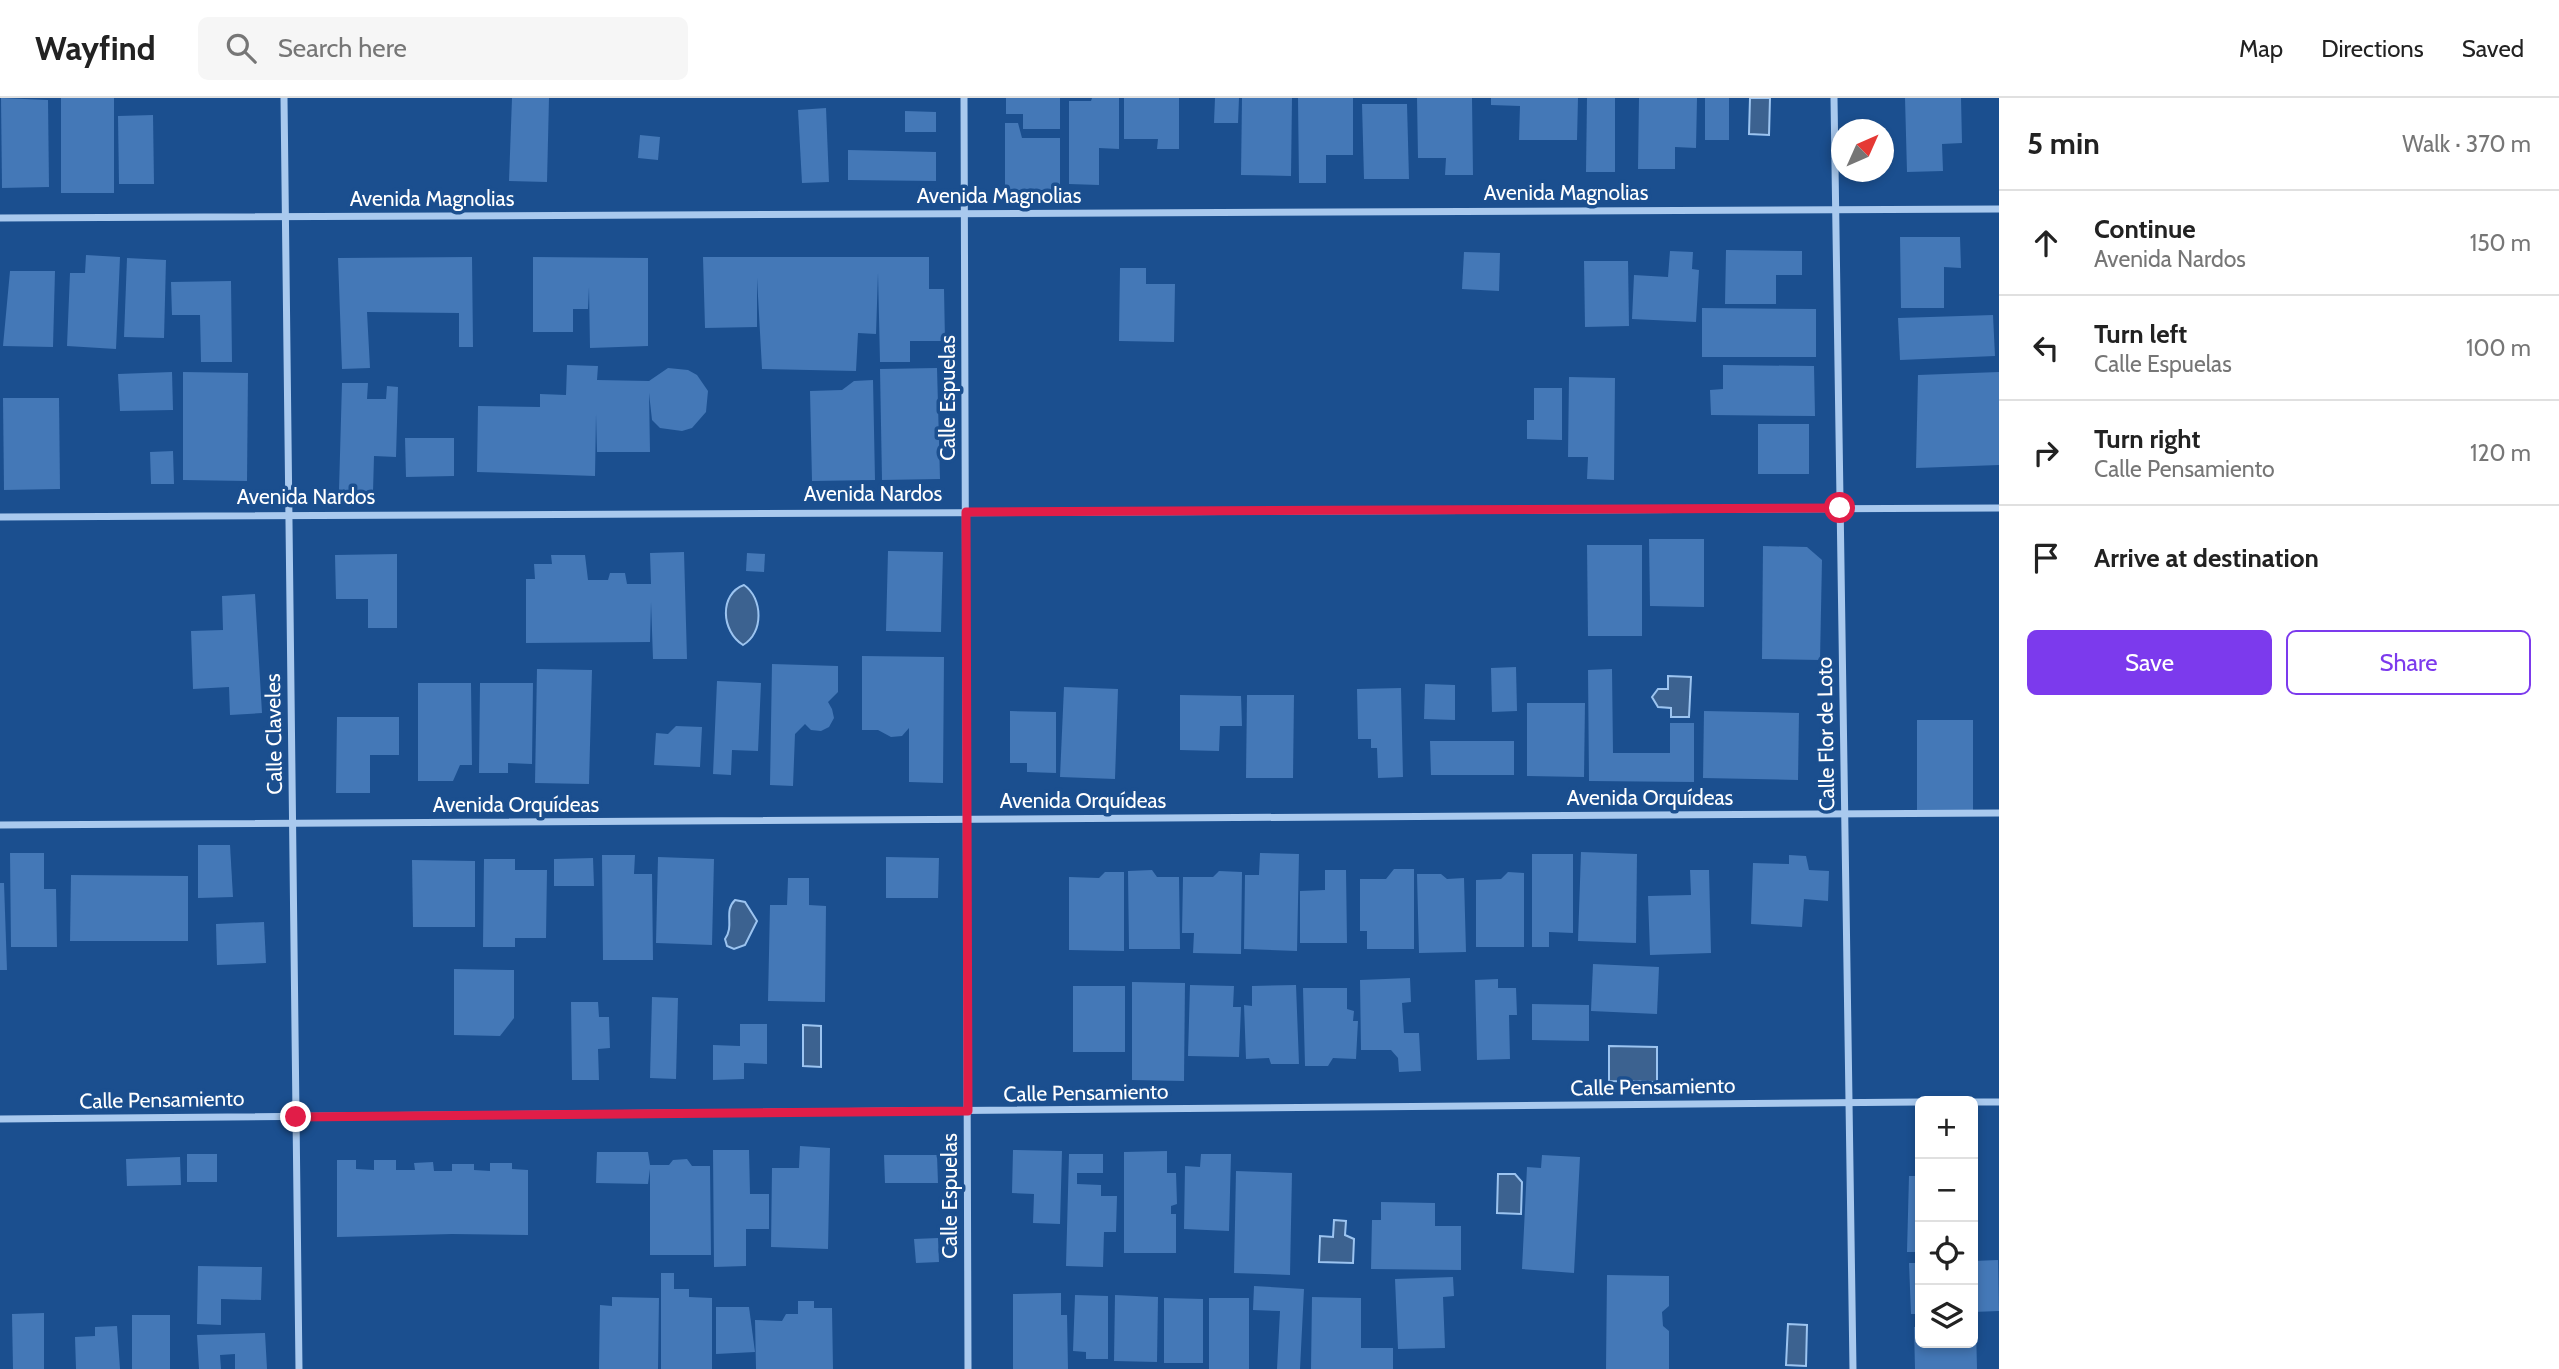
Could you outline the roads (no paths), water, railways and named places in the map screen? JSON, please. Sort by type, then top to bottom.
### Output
[{"type":"street","name":"Calle Claveles","points":[[284,98],[299,1369]]},
{"type":"street","name":"Calle Espuelas","points":[[964,98],[968,1369]]},
{"type":"street","name":"Calle Flor de Loto","points":[[1834,98],[1853,1369]]},
{"type":"street","name":"Avenida Magnolias","points":[[0,218],[1999,209]]},
{"type":"street","name":"Avenida Nardos","points":[[0,517],[1999,508]]},
{"type":"street","name":"Avenida Orquídeas","points":[[0,825],[1999,813]]},
{"type":"street","name":"Calle Pensamiento","points":[[0,1119],[1915,1102]]},
{"type":"street","points":[[1978,1102],[1999,1102]]},
{"type":"water","points":[[1750,98],[1770,98],[1769,135],[1749,134]]},
{"type":"water","points":[[744,585],[755,598],[758,624],[750,640],[743,645],[730,631],[726,613],[730,596]]},
{"type":"water","points":[[1668,676],[1691,677],[1689,717],[1671,717],[1671,708],[1658,707],[1652,697],[1658,689],[1668,689]]},
{"type":"water","points":[[735,900],[745,902],[757,921],[745,945],[734,949],[727,946],[725,939],[729,929],[730,909]]},
{"type":"water","points":[[803,1025],[821,1026],[821,1067],[803,1066]]},
{"type":"water","points":[[1609,1046],[1657,1047],[1657,1082],[1609,1081]]},
{"type":"water","points":[[1498,1174],[1515,1174],[1522,1182],[1521,1214],[1497,1213]]},
{"type":"water","points":[[1334,1220],[1346,1221],[1345,1235],[1354,1239],[1353,1263],[1319,1262],[1320,1236],[1333,1237]]},
{"type":"water","points":[[1788,1324],[1807,1325],[1806,1366],[1786,1365]]}]
